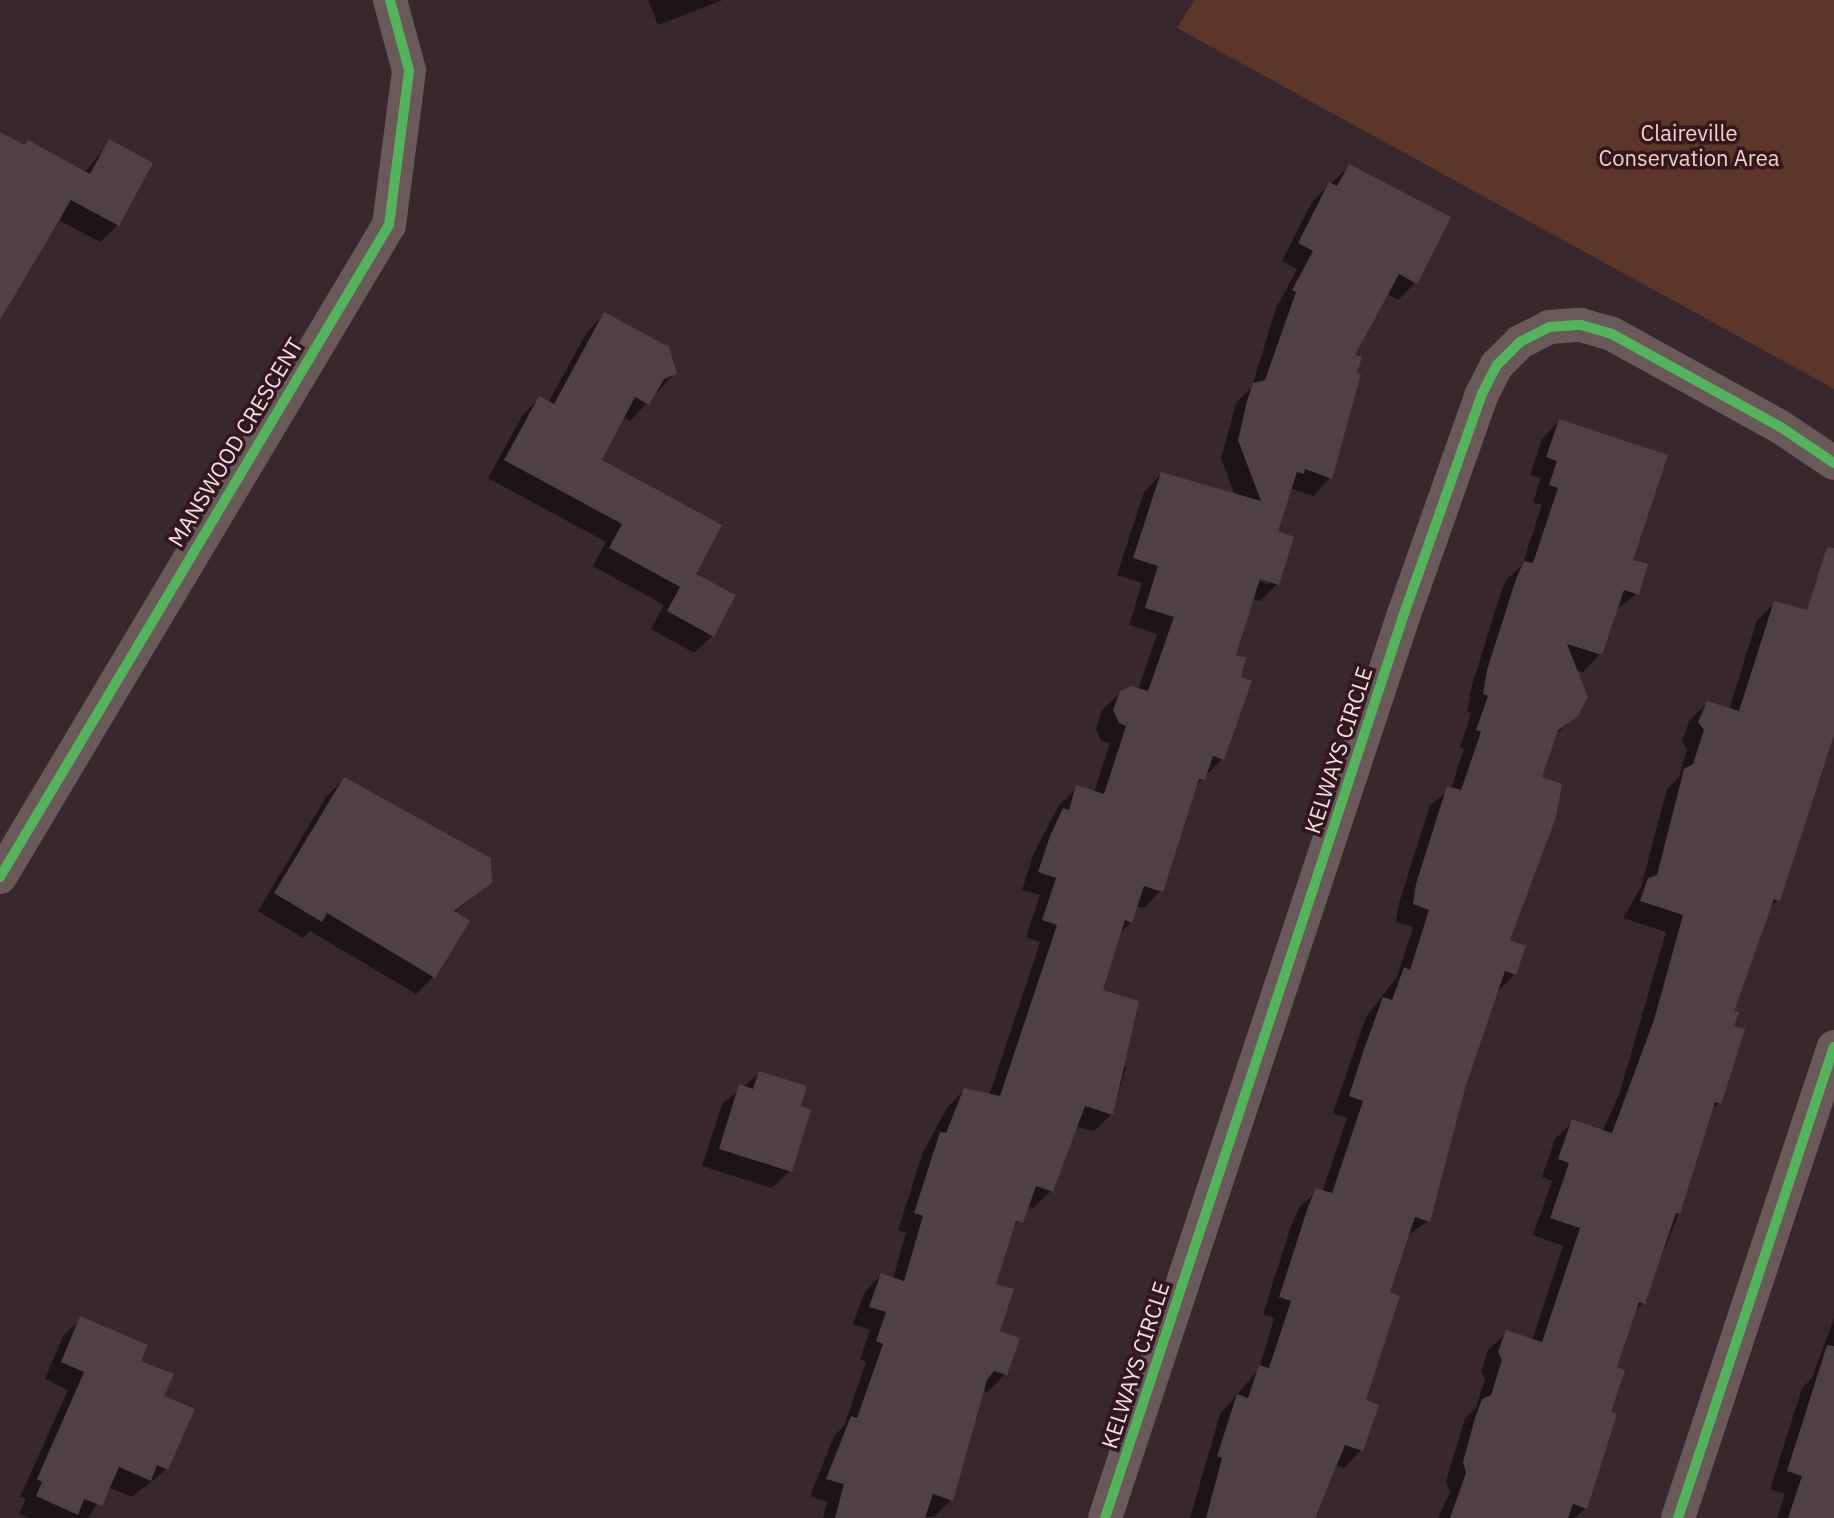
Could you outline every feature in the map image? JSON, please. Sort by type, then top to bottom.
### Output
[{"type":"street","name":"MANSWOOD CRESCENT","points":[[0,877],[389,225],[409,70],[390,0]]},
{"type":"street","name":"KELWAYS CIRCLE","points":[[1105,1518],[1404,614],[1497,365],[1520,342],[1549,327],[1592,328],[1612,334],[1779,426],[1834,463]]},
{"type":"street","points":[[1678,1518],[1821,1130],[1834,1047]]},
{"type":"green space","name":"Claireville Conservation Area","points":[[1194,0],[1834,0],[1834,389],[1177,28]]},
{"type":"building","points":[[0,132],[25,145],[28,140],[90,174],[109,139],[153,163],[119,226],[71,200],[0,320]]},
{"type":"building","points":[[1349,164],[1451,217],[1417,284],[1399,274],[1355,355],[1362,357],[1357,373],[1361,374],[1332,479],[1305,469],[1304,474],[1297,472],[1278,531],[1294,537],[1279,585],[1260,579],[1236,655],[1246,658],[1241,677],[1252,681],[1224,760],[1213,756],[1205,780],[1199,779],[1163,892],[1144,886],[1132,923],[1125,920],[1103,990],[1139,1001],[1113,1115],[1085,1106],[1053,1192],[1036,1186],[1023,1223],[1016,1221],[996,1284],[1014,1289],[1000,1331],[1020,1338],[1007,1375],[994,1371],[987,1380],[953,1501],[933,1494],[925,1518],[835,1518],[844,1484],[826,1479],[851,1416],[857,1418],[883,1344],[876,1341],[886,1312],[869,1307],[881,1273],[904,1281],[923,1216],[914,1213],[940,1132],[946,1133],[964,1088],[1000,1096],[1057,925],[1042,920],[1056,878],[1038,872],[1050,836],[1063,808],[1069,810],[1076,785],[1104,794],[1126,726],[1119,723],[1113,710],[1120,691],[1132,686],[1148,691],[1174,617],[1145,608],[1158,566],[1133,558],[1161,472],[1261,501],[1238,440],[1247,401],[1253,383],[1265,380],[1296,292],[1292,290],[1313,251],[1298,243],[1329,182],[1337,186]]},
{"type":"building","points":[[604,312],[669,347],[677,374],[664,379],[649,405],[635,397],[602,460],[722,525],[696,574],[736,595],[714,637],[667,611],[680,587],[609,548],[622,524],[504,460],[539,396],[554,404]]},
{"type":"building","points":[[1559,419],[1668,455],[1633,560],[1648,564],[1639,595],[1624,590],[1602,655],[1567,644],[1588,697],[1578,716],[1558,730],[1542,777],[1562,784],[1556,817],[1510,940],[1526,946],[1516,975],[1505,971],[1466,1085],[1430,1222],[1415,1217],[1390,1292],[1400,1296],[1366,1400],[1379,1405],[1363,1451],[1345,1445],[1315,1518],[1206,1518],[1222,1458],[1217,1456],[1237,1394],[1248,1398],[1259,1365],[1269,1368],[1291,1301],[1279,1297],[1308,1207],[1316,1188],[1332,1193],[1363,1101],[1349,1096],[1383,997],[1392,1000],[1404,967],[1410,970],[1429,910],[1413,904],[1416,884],[1447,786],[1461,790],[1481,732],[1476,730],[1488,696],[1483,694],[1487,670],[1516,579],[1524,561],[1533,563],[1558,488],[1549,485],[1557,461],[1546,457]]},
{"type":"building","points":[[1827,547],[1834,548],[1834,735],[1780,901],[1774,899],[1734,1011],[1739,1012],[1734,1026],[1745,1029],[1721,1104],[1715,1102],[1680,1214],[1676,1213],[1645,1304],[1639,1302],[1617,1367],[1625,1370],[1611,1412],[1617,1414],[1587,1509],[1573,1504],[1568,1518],[1450,1518],[1466,1473],[1463,1462],[1475,1418],[1482,1399],[1491,1395],[1502,1360],[1498,1352],[1506,1330],[1542,1342],[1580,1228],[1550,1218],[1569,1163],[1558,1159],[1572,1119],[1612,1133],[1654,1020],[1683,915],[1640,901],[1648,878],[1657,875],[1684,769],[1693,764],[1704,730],[1698,722],[1707,701],[1739,711],[1774,601],[1807,610]]},
{"type":"building","points":[[344,777],[491,858],[492,883],[454,911],[470,921],[435,978],[327,913],[322,922],[274,893]]},
{"type":"building","points":[[759,1071],[807,1086],[801,1106],[811,1110],[792,1172],[719,1149],[739,1084],[753,1089]]},
{"type":"building","points":[[80,1316],[148,1345],[141,1361],[174,1374],[164,1396],[195,1409],[168,1470],[157,1465],[151,1481],[119,1467],[102,1506],[84,1499],[78,1515],[36,1496],[42,1482],[37,1479],[84,1372],[61,1362]]},
{"type":"building","points":[[1827,1345],[1834,1346],[1834,1518],[1788,1518],[1802,1476],[1787,1471]]},
{"type":"cycle path","points":[[0,877],[389,225],[409,70],[390,0]]},
{"type":"cycle path","points":[[1105,1518],[1404,614],[1482,394],[1497,365],[1520,342],[1549,327],[1581,325],[1612,334],[1779,426],[1834,463]]},
{"type":"cycle path","points":[[1678,1518],[1834,1047]]}]
